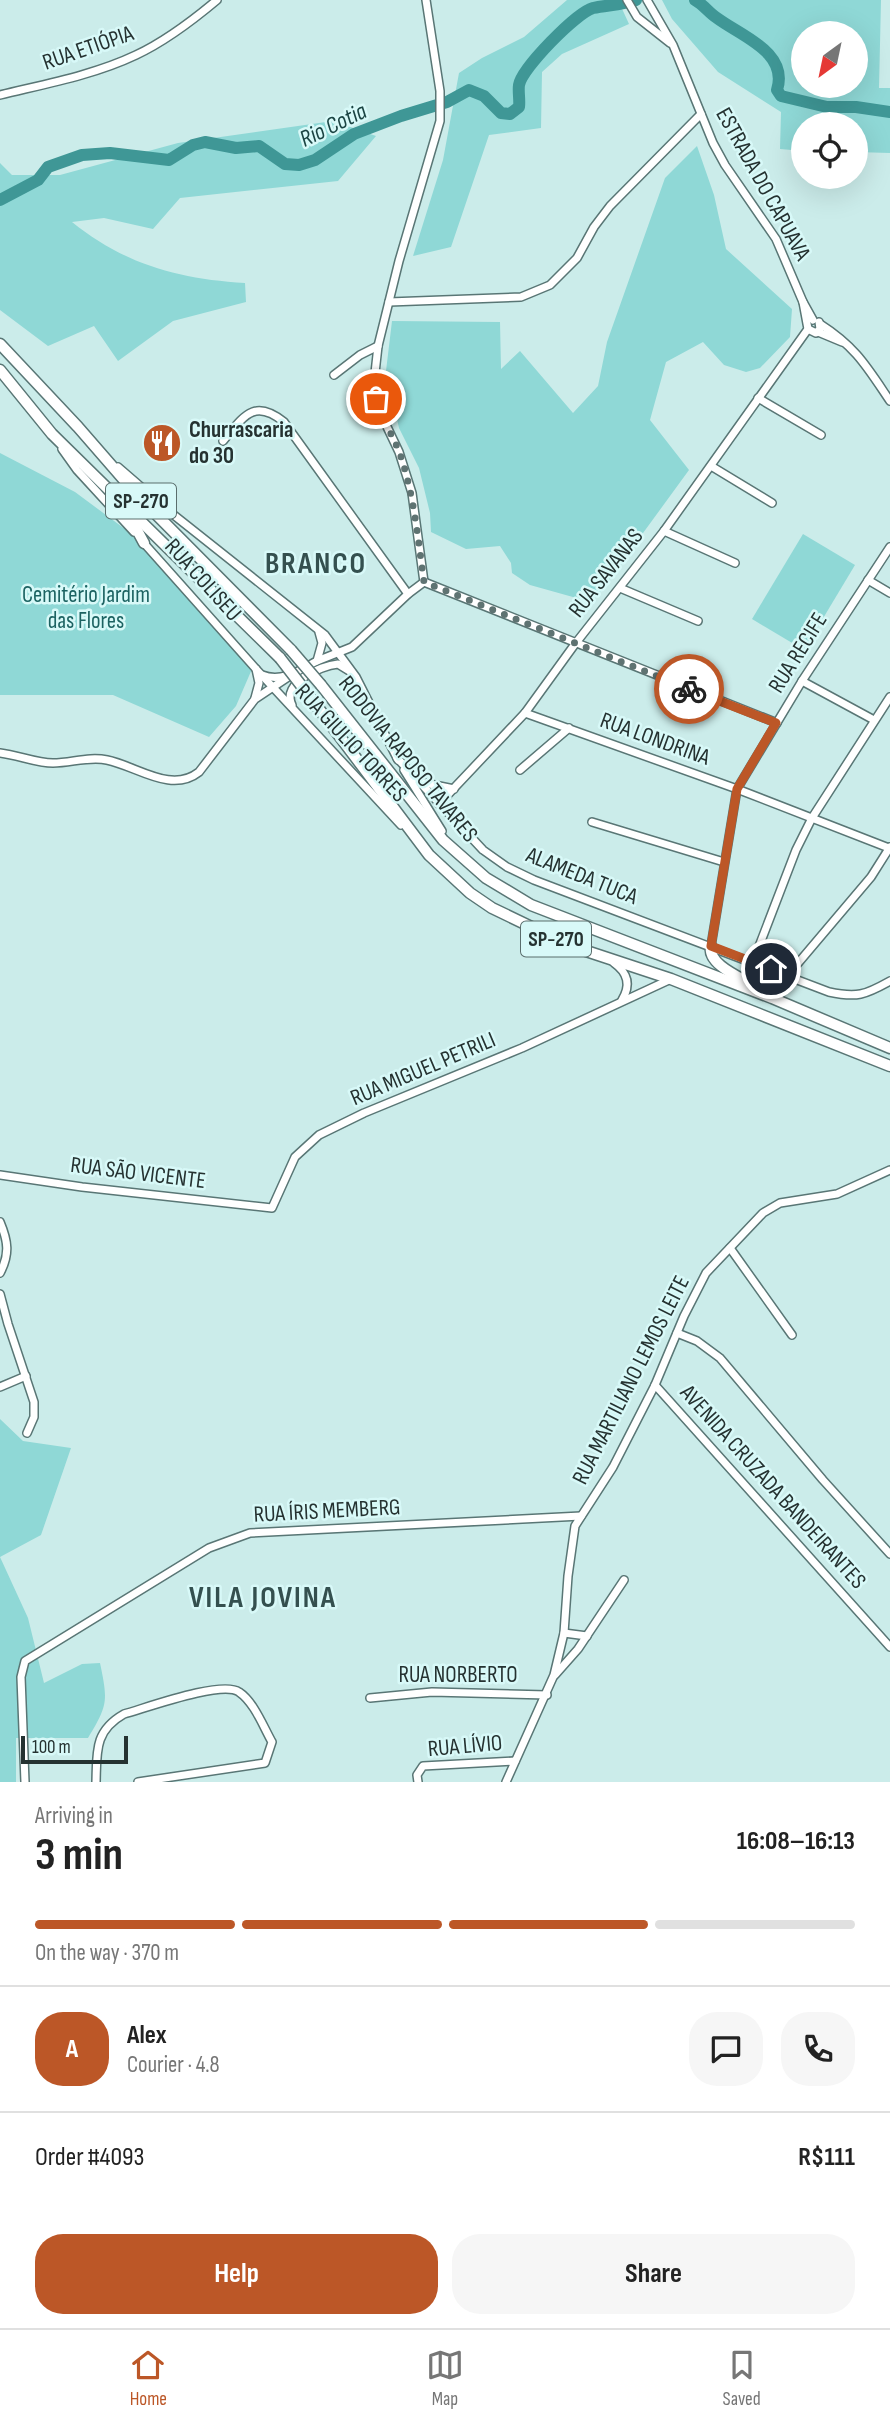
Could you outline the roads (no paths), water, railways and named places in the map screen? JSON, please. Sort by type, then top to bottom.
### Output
[{"type":"highway","name":"RODOVIA RAPOSO TAVARES","points":[[0,344],[145,504],[291,650],[426,821],[464,860],[509,894],[531,905],[772,998],[890,1048]]},
{"type":"highway","name":"RODOVIA RAPOSO TAVARES","points":[[0,370],[52,434],[280,658],[429,855],[470,893],[492,908],[544,934],[671,979],[890,1066]]},
{"type":"highway","points":[[125,508],[144,543]]},
{"type":"highway","points":[[711,946],[710,956],[713,960],[772,998]]},
{"type":"street","name":"RUA ETIÓPIA","points":[[0,95],[82,75],[135,55],[181,29],[217,0]]},
{"type":"street","points":[[424,582],[412,493],[399,452],[379,411],[374,382],[378,346],[441,111],[426,0]]},
{"type":"street","name":"ESTRADA DO CAPUAVA","points":[[626,0],[642,21],[673,45]]},
{"type":"street","name":"ESTRADA DO CAPUAVA","points":[[649,2],[673,45],[725,165],[782,250],[814,327]]},
{"type":"street","points":[[389,302],[521,297],[550,285],[577,258],[594,227],[610,206],[701,114]]},
{"type":"street","points":[[814,327],[849,345],[890,401]]},
{"type":"street","name":"RUA SAVANAS","points":[[439,804],[525,713],[575,644],[664,531],[789,355],[814,327]]},
{"type":"street","points":[[334,375],[359,355],[378,346]]},
{"type":"street","points":[[758,398],[821,435]]},
{"type":"street","points":[[223,441],[243,418],[260,409],[274,414],[284,422],[408,594]]},
{"type":"street","name":"RUA COLISEU","points":[[52,434],[77,470],[273,687]]},
{"type":"street","name":"ALAMEDA TUCA","points":[[96,447],[170,512],[318,629],[338,651],[356,677],[397,758],[439,827],[464,860]]},
{"type":"street","points":[[710,466],[772,503]]},
{"type":"street","points":[[664,531],[735,563]]},
{"type":"street","name":"RUA RECIFE","points":[[711,946],[737,789],[802,681],[890,547]]},
{"type":"street","points":[[868,580],[890,593]]},
{"type":"street","points":[[0,753],[53,763],[90,758],[107,760],[162,779],[179,781],[191,778],[199,772],[258,697],[317,661],[352,647],[424,582]]},
{"type":"street","points":[[424,582],[776,723]]},
{"type":"street","points":[[620,588],[698,621]]},
{"type":"street","points":[[317,661],[322,643],[318,629]]},
{"type":"street","points":[[348,665],[352,647]]},
{"type":"street","points":[[296,711],[289,699],[292,688],[297,682],[323,667],[338,664],[346,667],[356,677]]},
{"type":"street","points":[[258,697],[259,672],[270,678],[288,677]]},
{"type":"street","points":[[802,681],[874,720]]},
{"type":"street","name":"RUA GIULIO TORRES","points":[[273,687],[429,855]]},
{"type":"street","points":[[258,697],[280,695]]},
{"type":"street","points":[[753,962],[796,850],[812,818],[890,697]]},
{"type":"street","name":"RUA LONDRINA","points":[[525,713],[889,847]]},
{"type":"street","points":[[520,770],[569,728]]},
{"type":"street","name":"ALAMEDA TUCA","points":[[397,758],[483,850],[534,880],[829,992],[853,997],[890,982]]},
{"type":"street","points":[[419,782],[454,789]]},
{"type":"street","points":[[592,822],[724,862]]},
{"type":"street","points":[[788,975],[871,877],[889,847]]},
{"type":"street","points":[[603,956],[622,969],[625,976],[628,990],[622,1001]]},
{"type":"street","name":"RUA MIGUEL PETRILI","points":[[272,1208],[295,1157],[319,1135],[522,1048],[671,979]]},
{"type":"street","name":"RUA MARTILIANO LEMOS LEITE","points":[[506,1782],[554,1675],[564,1633],[575,1526],[613,1467],[655,1385],[706,1273],[763,1213],[774,1206],[837,1194],[890,1170]]},
{"type":"street","name":"RUA SÃO VICENTE","points":[[0,1175],[272,1208]]},
{"type":"street","points":[[0,1222],[8,1251],[0,1273]]},
{"type":"street","points":[[730,1248],[792,1335]]},
{"type":"street","points":[[0,1294],[4,1326],[26,1376],[35,1410],[27,1433]]},
{"type":"street","points":[[677,1334],[697,1341],[720,1358],[823,1480],[890,1554]]},
{"type":"street","points":[[0,1387],[26,1376]]},
{"type":"street","name":"AVENIDA CRUZADA BANDEIRANTES","points":[[655,1385],[890,1647]]},
{"type":"street","name":"RUA ÍRIS MEMBERG","points":[[25,1782],[21,1677],[25,1661],[209,1548],[250,1533],[581,1516]]},
{"type":"street","name":"RUA MARTILIANO LEMOS LEITE","points":[[554,1675],[587,1636],[624,1580]]},
{"type":"street","points":[[564,1633],[587,1636]]},
{"type":"street","points":[[96,1782],[97,1747],[111,1721],[124,1714],[212,1689],[229,1688],[240,1692],[272,1742],[265,1763],[138,1782]]},
{"type":"street","name":"RUA NORBERTO","points":[[370,1698],[432,1692],[547,1695]]},
{"type":"street","name":"RUA LÍVIO","points":[[418,1782],[417,1774],[423,1766],[515,1761]]},
{"type":"waterway","name":"Rio Cotia","points":[[0,200],[38,180],[48,167],[82,155],[110,153],[169,160],[193,145],[205,142],[236,148],[259,146],[285,164],[299,165],[315,160],[354,134],[447,102],[469,90],[484,96],[501,113],[510,114],[519,107],[519,85],[522,77],[539,54],[563,30],[593,8],[636,0]]},
{"type":"waterway","name":"Rio Cotia","points":[[695,0],[770,55],[776,65],[779,77],[777,90],[781,96],[827,107],[856,107],[890,112]]},
{"type":"place","name":"Churrascaria do 30","points":[[162,443]]},
{"type":"district","name":"BRANCO","points":[[316,564]]},
{"type":"district","name":"VILA JOVINA","points":[[263,1598]]},
{"type":"park label","name":"Cemitério Jardim das Flores","points":[[86,608]]}]
